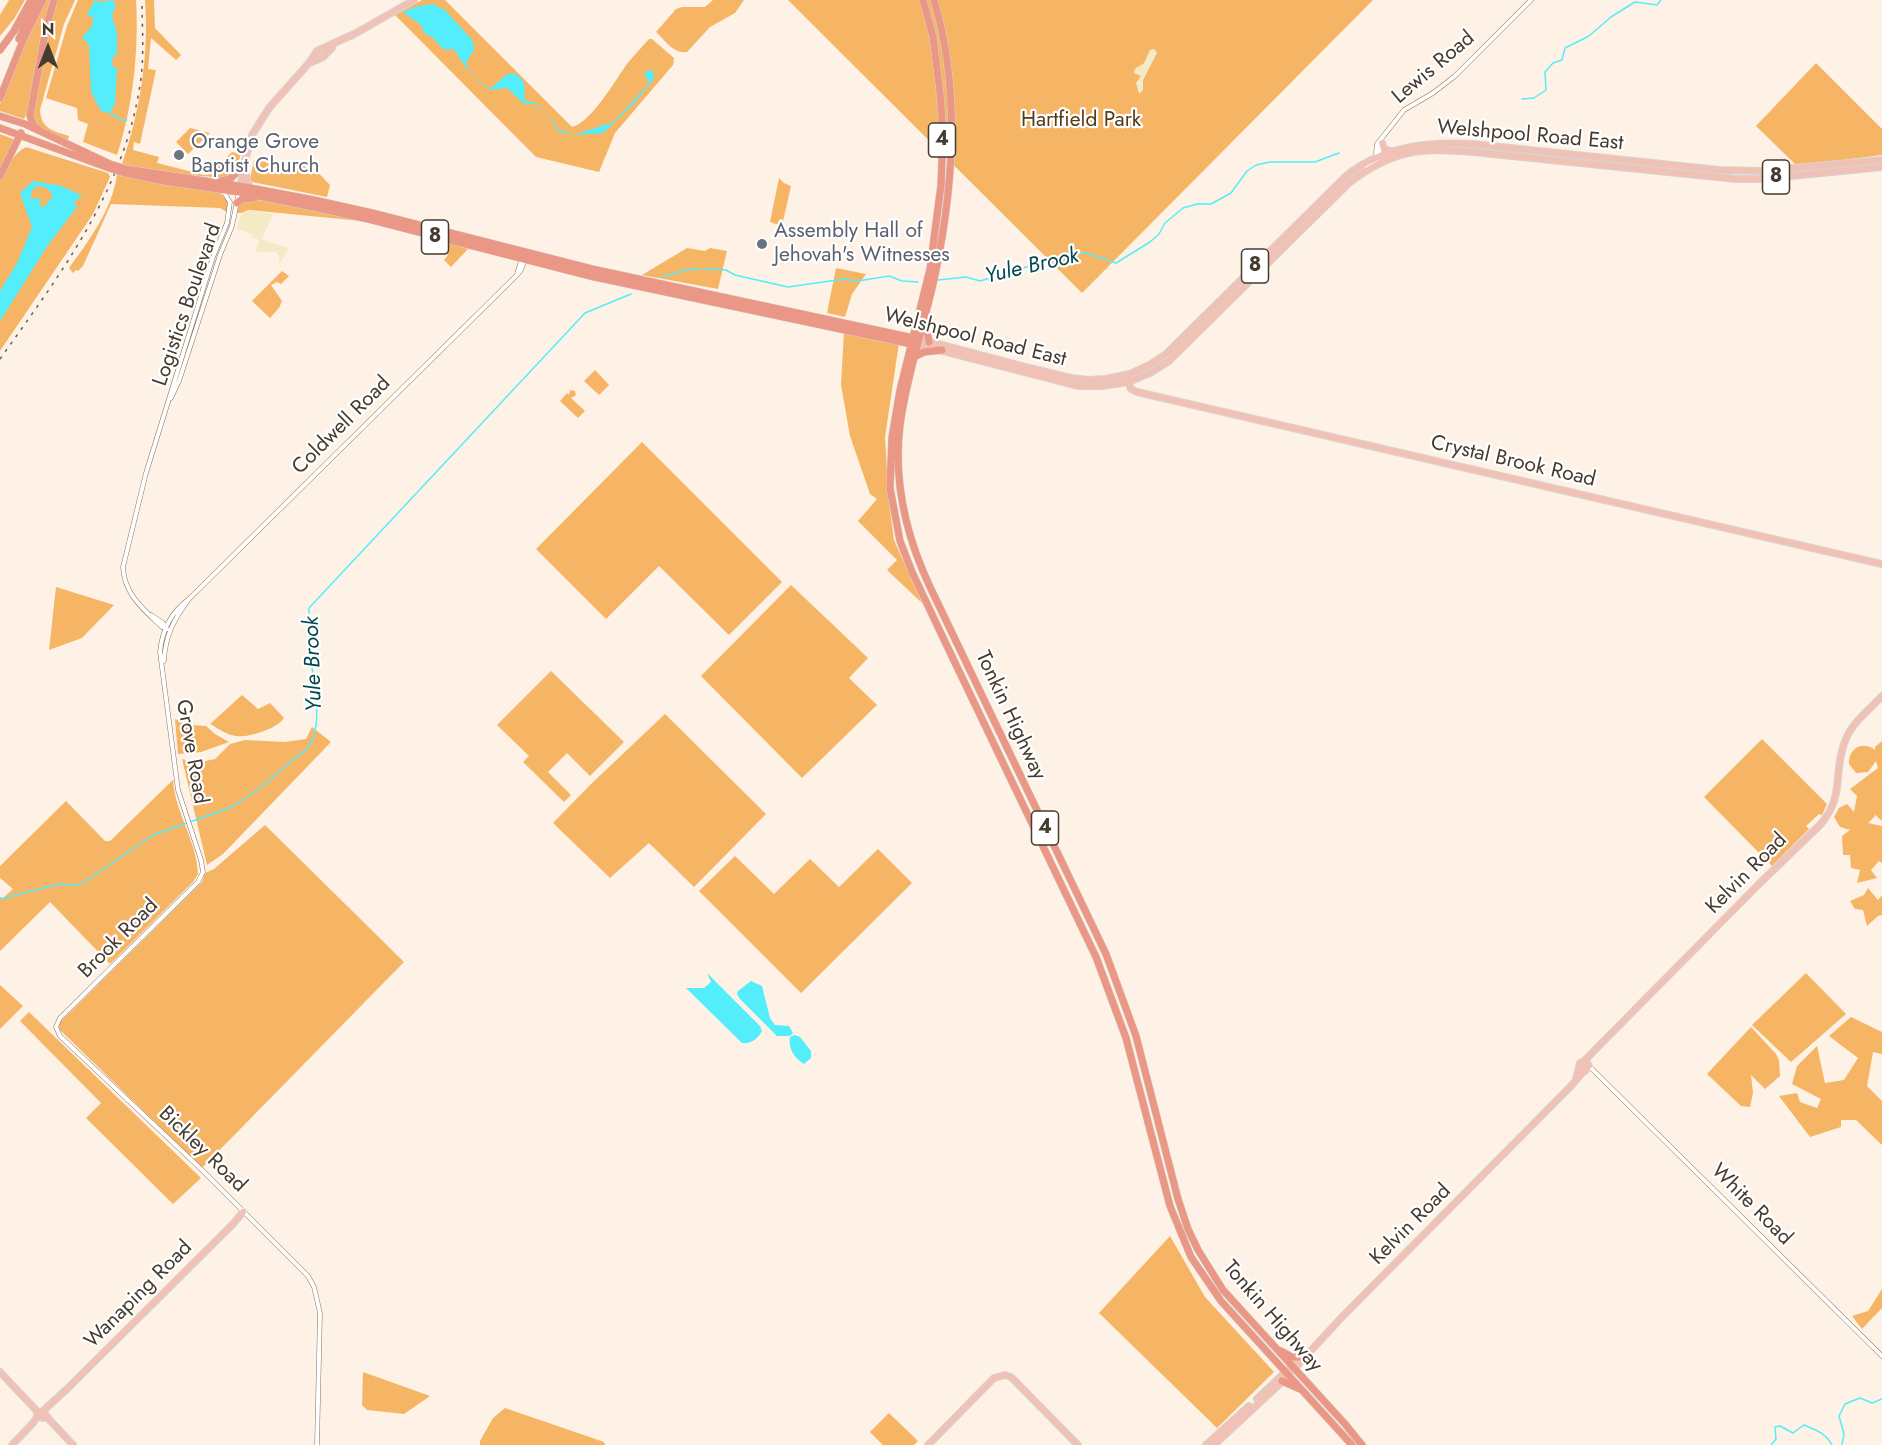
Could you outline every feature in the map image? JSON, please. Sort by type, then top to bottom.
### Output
[{"type":"highway","points":[[0,50],[14,31],[31,0]]},
{"type":"highway","points":[[0,87],[36,0]]},
{"type":"highway","points":[[0,98],[43,0]]},
{"type":"highway","points":[[40,131],[31,120],[46,28],[54,0]]},
{"type":"highway","name":"Tonkin Highway","points":[[923,0],[933,37],[940,93],[942,165],[935,240],[916,328],[916,356],[900,423],[898,463],[903,508],[917,560],[1106,954],[1139,1047],[1178,1199],[1188,1229],[1215,1280],[1279,1350],[1305,1392],[1352,1445]]},
{"type":"highway","name":"Tonkin Highway","points":[[934,0],[941,23],[948,73],[951,128],[949,180],[945,222],[927,308],[906,367],[890,451],[890,488],[900,541],[916,582],[1104,977],[1126,1038],[1170,1206],[1191,1257],[1214,1292],[1346,1424],[1362,1445]]},
{"type":"highway","points":[[0,176],[26,124],[34,97]]},
{"type":"highway","name":"Welshpool Road East","points":[[0,116],[26,124],[109,166]]},
{"type":"highway","name":"Welshpool Road East","points":[[0,128],[109,166],[163,181],[237,189],[591,272],[900,341],[916,341]]},
{"type":"highway","points":[[13,151],[22,144],[38,142]]},
{"type":"highway","points":[[218,186],[230,179],[242,166]]},
{"type":"highway","name":"Welshpool Road East","points":[[237,189],[251,188],[372,213],[524,256]]},
{"type":"highway","name":"8","points":[[237,206],[242,199],[252,198],[288,204],[295,203]]},
{"type":"highway","name":"Welshpool Road East","points":[[591,272],[836,320],[916,341]]},
{"type":"highway","points":[[927,308],[926,329],[929,342]]},
{"type":"highway","points":[[890,334],[916,328]]},
{"type":"highway","points":[[900,341],[904,345],[906,367]]},
{"type":"highway","points":[[916,356],[924,352],[942,350]]},
{"type":"highway","points":[[1279,1350],[1292,1357],[1300,1358]]},
{"type":"highway","points":[[1282,1381],[1305,1392]]},
{"type":"main road","points":[[237,189],[252,135],[269,108],[309,63],[320,54],[414,0]]},
{"type":"main road","points":[[1383,139],[1384,149],[1394,153]]},
{"type":"main road","name":"Welshpool Road East","points":[[916,341],[1078,386],[1102,386],[1129,378],[1166,354],[1330,190],[1365,166],[1412,145],[1473,144],[1736,179],[1882,167]]},
{"type":"main road","name":"Welshpool Road East","points":[[1365,166],[1377,153],[1394,153]]},
{"type":"main road","name":"Welshpool Road East","points":[[1580,159],[1761,171],[1882,160]]},
{"type":"main road","points":[[242,166],[251,188]]},
{"type":"main road","name":"Welshpool Road East","points":[[916,341],[929,342],[1071,378],[1100,380],[1129,378]]},
{"type":"main road","name":"Crystal Brook Road","points":[[1129,378],[1131,389],[1137,392],[1882,564]]},
{"type":"main road","name":"Kelvin Road","points":[[1206,1445],[1320,1340],[1575,1082],[1593,1052],[1821,824],[1830,813],[1836,797],[1844,742],[1851,727],[1882,696]]},
{"type":"main road","name":"Wanaping Road","points":[[12,1445],[245,1213]]},
{"type":"main road","name":"Kelvin Road","points":[[1214,1445],[1282,1381],[1300,1358],[1320,1340]]},
{"type":"main road","points":[[0,1372],[73,1445]]},
{"type":"main road","points":[[928,1445],[994,1378],[1005,1375],[1011,1377],[1078,1445]]},
{"type":"street","name":"Lewis Road","points":[[1377,153],[1383,139],[1404,110],[1433,93],[1455,76],[1530,0]]},
{"type":"street","name":"Logistics Boulevard","points":[[165,628],[147,613],[128,590],[123,567],[146,473],[213,257],[230,210],[228,197],[218,186]]},
{"type":"street","name":"Logistics Boulevard","points":[[166,410],[179,381],[237,206],[237,189]]},
{"type":"street","name":"Coldwell Road","points":[[189,599],[521,270],[524,256]]},
{"type":"street","name":"Grove Road","points":[[189,599],[179,606],[171,622],[165,628],[160,652],[178,790],[203,872]]},
{"type":"street","name":"Grove Road","points":[[164,671],[165,628]]},
{"type":"street","name":"Brook Road","points":[[56,1027],[60,1018],[198,882],[203,872]]},
{"type":"street","name":"Bickley Road","points":[[56,1027],[60,1036],[299,1265],[315,1287],[319,1301],[317,1445]]},
{"type":"street","name":"White Road","points":[[1585,1067],[1599,1075],[1882,1356]]},
{"type":"green space","points":[[9,0],[25,0],[14,19],[0,36],[0,15]]},
{"type":"green space","points":[[46,0],[51,0],[30,106],[24,119],[0,111],[0,104],[30,31]]},
{"type":"green space","points":[[54,0],[75,0],[64,24],[40,110],[45,125],[53,131],[69,136],[68,140],[40,131],[30,116]]},
{"type":"green space","points":[[78,0],[136,0],[137,39],[134,78],[117,155],[83,142],[88,124],[78,120],[77,108],[46,98],[67,26]]},
{"type":"green space","points":[[145,0],[154,0],[155,28],[181,55],[176,60],[151,38],[148,69],[156,70],[140,144],[134,142],[133,150],[159,157],[157,163],[204,175],[212,174],[232,152],[241,154],[235,171],[227,178],[161,173],[122,164],[134,124],[142,83],[146,42]]},
{"type":"green space","points":[[422,0],[445,0],[572,127],[587,118],[595,109],[627,64],[649,39],[652,39],[674,58],[673,65],[615,133],[599,172],[536,157],[395,15]]},
{"type":"green space","points":[[713,0],[744,0],[735,13],[710,27],[687,52],[673,49],[656,32],[676,9],[705,7]]},
{"type":"green space","name":"Hartfield Park","points":[[788,0],[1373,0],[1082,293]]},
{"type":"green space","points":[[1816,63],[1882,129],[1882,155],[1797,166],[1756,126]]},
{"type":"green space","points":[[190,128],[210,133],[188,154],[176,142]]},
{"type":"green space","points":[[0,134],[16,140],[0,172]]},
{"type":"green space","points":[[26,147],[108,173],[110,177],[93,214],[0,351],[0,180],[14,157]]},
{"type":"green space","points":[[254,160],[311,168],[330,185],[327,197],[252,182],[250,179]]},
{"type":"green space","points":[[117,174],[218,191],[227,200],[227,212],[220,208],[111,204],[83,266],[73,273],[69,268],[105,212],[115,187]]},
{"type":"green space","points":[[779,178],[791,186],[782,226],[770,222]]},
{"type":"green space","points":[[249,199],[299,205],[362,221],[249,210],[237,213],[240,203]]},
{"type":"green space","points":[[437,240],[468,249],[451,267],[444,260],[448,255],[435,242]]},
{"type":"green space","points":[[687,248],[727,251],[718,289],[642,275]]},
{"type":"green space","points":[[836,268],[866,274],[852,294],[845,317],[827,313]]},
{"type":"green space","points":[[282,271],[289,276],[281,284],[277,282],[271,285],[282,301],[270,318],[252,301]]},
{"type":"green space","points":[[844,331],[899,343],[885,437],[889,503],[894,540],[922,603],[887,570],[897,560],[858,521],[877,499],[870,494],[850,436],[841,385]]},
{"type":"green space","points":[[595,370],[609,385],[599,395],[584,381]]},
{"type":"green space","points":[[570,390],[575,391],[576,395],[571,398],[585,411],[578,418],[560,401],[567,393],[569,395]]},
{"type":"green space","points":[[642,442],[782,582],[729,635],[659,566],[606,619],[536,549]]},
{"type":"green space","points":[[791,585],[868,658],[849,678],[877,705],[802,778],[701,676]]},
{"type":"green space","points":[[56,587],[114,605],[82,638],[49,650]]},
{"type":"green space","points":[[551,671],[624,742],[590,776],[567,753],[548,772],[571,795],[564,802],[523,762],[529,756],[497,725]]},
{"type":"green space","points":[[242,695],[258,709],[270,703],[284,718],[269,729],[241,736],[229,734],[210,724]]},
{"type":"green space","points":[[665,714],[766,814],[694,887],[649,843],[610,878],[553,823]]},
{"type":"green space","points":[[175,719],[192,725],[206,726],[229,742],[201,752],[178,754]]},
{"type":"green space","points":[[312,727],[331,742],[223,854],[207,865],[182,759],[196,763],[215,759],[230,744],[245,740],[285,742],[306,739]]},
{"type":"green space","points":[[1762,739],[1827,804],[1822,815],[1819,814],[1806,826],[1809,829],[1772,866],[1704,797]]},
{"type":"green space","points":[[1882,741],[1882,821],[1874,814],[1875,816],[1868,823],[1882,826],[1882,863],[1879,861],[1871,870],[1877,878],[1857,883],[1860,870],[1851,868],[1850,855],[1843,855],[1842,836],[1850,830],[1840,827],[1834,817],[1839,808],[1847,804],[1854,812],[1857,796],[1850,789],[1878,768],[1876,761],[1868,772],[1856,773],[1849,764],[1853,750],[1865,746],[1875,750],[1875,747]]},
{"type":"green space","points":[[173,780],[178,804],[197,862],[198,874],[193,882],[110,964],[50,902],[0,951],[0,897],[3,898],[13,889],[0,878],[0,866],[66,801],[105,841],[110,841]]},
{"type":"green space","points":[[265,825],[404,962],[202,1168],[59,1029],[60,1022],[202,882],[205,873],[214,869]]},
{"type":"green space","points":[[878,849],[912,883],[801,993],[699,891],[735,856],[774,894],[810,859],[839,887]]},
{"type":"green space","points":[[1868,888],[1878,900],[1882,895],[1882,915],[1867,926],[1863,910],[1855,909],[1850,901],[1864,895]]},
{"type":"green space","points":[[1806,973],[1846,1014],[1791,1062],[1752,1025]]},
{"type":"green space","points":[[0,985],[23,1006],[0,1029]]},
{"type":"green space","points":[[29,1012],[201,1178],[173,1204],[86,1118],[101,1103],[20,1021]]},
{"type":"green space","points":[[1851,1017],[1882,1032],[1882,1054],[1873,1052],[1867,1086],[1882,1101],[1882,1145],[1856,1120],[1841,1120],[1841,1127],[1810,1137],[1779,1096],[1797,1093],[1800,1102],[1817,1108],[1821,1099],[1792,1084],[1797,1066],[1817,1046],[1825,1083],[1844,1080],[1858,1058],[1829,1036]]},
{"type":"green space","points":[[1751,1027],[1776,1054],[1779,1060],[1780,1076],[1765,1089],[1751,1075],[1753,1093],[1750,1107],[1741,1106],[1707,1074]]},
{"type":"green space","points":[[1170,1236],[1205,1297],[1274,1372],[1217,1428],[1099,1313]]},
{"type":"green space","points":[[1882,1289],[1882,1308],[1862,1329],[1852,1316],[1868,1311]]},
{"type":"green space","points":[[363,1372],[430,1396],[404,1414],[367,1410],[362,1405]]},
{"type":"green space","points":[[505,1408],[604,1442],[605,1445],[480,1445],[493,1418]]},
{"type":"green space","points":[[889,1413],[918,1441],[914,1445],[883,1445],[870,1432]]},
{"type":"sand","points":[[1154,49],[1157,53],[1143,80],[1143,90],[1139,94],[1136,83],[1141,76],[1134,71],[1144,63],[1150,50]]},
{"type":"sand","points":[[248,210],[273,214],[262,239],[289,248],[281,262],[276,252],[256,252],[259,240],[251,237],[252,234],[237,229],[243,212]]},
{"type":"water","points":[[95,0],[100,2],[112,0],[116,4],[112,16],[117,33],[117,54],[113,57],[112,65],[117,69],[115,104],[110,113],[101,111],[91,92],[89,45],[82,37],[90,29],[94,19],[87,14]]},
{"type":"water","points":[[433,4],[445,10],[473,41],[474,50],[466,63],[476,78],[490,89],[507,74],[516,74],[524,84],[525,101],[536,103],[543,113],[535,104],[524,104],[507,88],[489,90],[478,81],[469,71],[454,49],[442,48],[432,37],[424,33],[421,25],[403,12],[418,6]]},
{"type":"water","points":[[652,70],[654,79],[636,101],[603,133],[574,135],[613,122],[646,87],[649,81],[644,74]]},
{"type":"water","points":[[543,113],[554,121],[558,129],[574,135],[557,130],[553,121]]},
{"type":"water","points":[[33,181],[62,186],[82,196],[74,202],[77,207],[48,245],[0,321],[0,291],[17,263],[32,227],[20,193]],"holes":[[[38,186],[47,188],[53,196],[44,207],[40,206],[40,199],[30,199],[33,189]]]},
{"type":"water","points":[[707,973],[760,1026],[762,1031],[754,1040],[742,1043],[686,988],[704,988],[711,982]]},
{"type":"water","points":[[751,981],[762,986],[770,1018],[775,1025],[789,1026],[793,1033],[790,1036],[777,1036],[740,999],[738,991]]},
{"type":"water","points":[[795,1035],[800,1037],[811,1051],[811,1058],[804,1064],[797,1059],[791,1049],[790,1037]]},
{"type":"waterway","points":[[1522,99],[1534,98],[1546,90],[1545,72],[1553,63],[1562,60],[1565,48],[1589,36],[1611,17],[1635,2],[1657,5],[1661,0]]},
{"type":"waterway","points":[[110,113],[121,120],[127,120]]},
{"type":"waterway","name":"Yule Brook","points":[[938,280],[966,277],[980,281],[1073,253],[1086,253],[1116,263],[1150,242],[1159,234],[1165,223],[1183,208],[1197,204],[1211,204],[1231,193],[1247,171],[1256,165],[1270,162],[1315,162],[1339,153]]},
{"type":"waterway","name":"Yule Brook","points":[[662,277],[686,270],[701,269]]},
{"type":"waterway","name":"Yule Brook","points":[[704,269],[726,270],[735,275],[788,287],[844,279],[858,281],[889,276],[902,281],[918,282]]},
{"type":"waterway","name":"Yule Brook","points":[[0,899],[59,884],[80,885],[153,835],[232,807],[260,788],[309,746],[317,720],[309,646],[309,608],[585,313],[631,294]]},
{"type":"waterway","points":[[1842,1445],[1844,1434],[1839,1416],[1845,1404],[1860,1398],[1872,1403],[1882,1399]]},
{"type":"waterway","points":[[1771,1445],[1776,1439],[1775,1427],[1780,1426],[1793,1433],[1804,1425],[1817,1430],[1832,1445]]},
{"type":"railway","points":[[0,359],[85,232],[118,164],[131,128],[141,80],[142,0]]},
{"type":"place","name":"Orange Grove Baptist Church","points":[[179,155]]},
{"type":"place","name":"Assembly Hall of Jehovah's Witnesses","points":[[762,244]]}]
